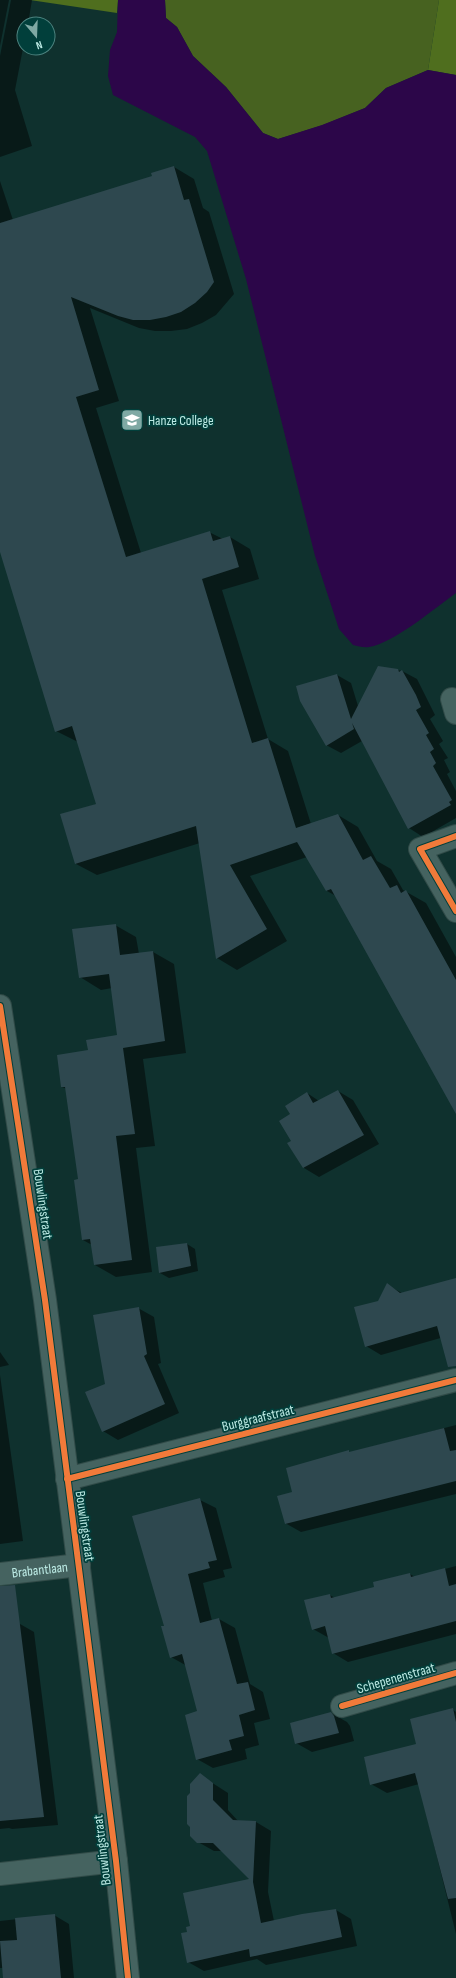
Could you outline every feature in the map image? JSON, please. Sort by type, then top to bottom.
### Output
[{"type":"street","points":[[456,836],[420,849],[456,911]]},
{"type":"street","name":"Bouwlingstraat","points":[[0,1006],[45,1300],[116,1861],[128,1978]]},
{"type":"street","name":"Burggraafstraat","points":[[67,1480],[456,1380]]},
{"type":"street","name":"Brabantlaan","points":[[0,1574],[79,1564]]},
{"type":"street","name":"Schepenenstraat","points":[[342,1706],[456,1672]]},
{"type":"street","points":[[0,1874],[116,1861]]},
{"type":"green space","points":[[30,0],[118,0],[117,13]]},
{"type":"green space","points":[[165,0],[439,0],[428,70],[386,88],[365,108],[323,125],[278,139],[263,133],[226,87],[193,56],[177,27],[166,18]]},
{"type":"green space","points":[[439,0],[456,0],[456,75],[428,70]]},
{"type":"shaded area","points":[[118,0],[165,0],[166,18],[177,27],[193,56],[226,87],[263,133],[278,139],[322,125],[365,108],[386,88],[428,70],[456,75],[456,593],[402,632],[379,644],[367,647],[353,645],[339,629],[315,556],[246,279],[207,151],[195,137],[113,95],[108,76],[110,50],[117,32]]},
{"type":"building","points":[[174,166],[184,200],[189,199],[214,282],[207,292],[195,303],[181,312],[150,320],[133,320],[118,316],[71,297],[99,390],[76,397],[126,557],[210,531],[213,541],[230,536],[239,567],[202,579],[252,743],[268,738],[296,828],[338,814],[363,860],[371,856],[390,888],[397,885],[401,893],[406,890],[456,980],[456,1114],[331,889],[326,891],[297,842],[230,865],[267,929],[216,959],[196,826],[75,864],[60,814],[96,804],[72,726],[55,732],[0,552],[0,223],[152,176],[151,173]]},
{"type":"building","points":[[378,666],[398,669],[399,672],[402,670],[416,695],[421,707],[416,710],[429,733],[426,735],[434,749],[430,752],[436,763],[433,766],[452,800],[449,802],[451,805],[408,829],[352,723],[354,729],[326,746],[300,701],[296,686],[337,674],[351,719]]},
{"type":"building","points":[[116,924],[120,955],[153,951],[165,1041],[123,1048],[135,1134],[116,1136],[132,1260],[94,1265],[90,1239],[82,1240],[74,1180],[78,1179],[65,1087],[61,1087],[57,1055],[88,1050],[86,1040],[117,1035],[109,974],[79,978],[72,929]]},
{"type":"building","points":[[338,1090],[364,1135],[303,1168],[287,1143],[291,1141],[279,1121],[290,1114],[285,1106],[307,1092],[313,1103]]},
{"type":"building","points":[[187,1243],[191,1266],[159,1273],[156,1247]]},
{"type":"building","points":[[456,1278],[456,1366],[448,1367],[437,1326],[365,1347],[354,1307],[378,1301],[387,1283],[400,1293]]},
{"type":"building","points":[[139,1307],[147,1354],[144,1356],[165,1404],[102,1432],[85,1392],[105,1384],[93,1315]]},
{"type":"building","points":[[444,1428],[450,1451],[456,1450],[456,1481],[285,1524],[277,1496],[292,1492],[286,1468],[349,1450],[349,1452]]},
{"type":"building","points":[[200,1498],[217,1560],[208,1562],[210,1568],[188,1574],[200,1623],[219,1618],[237,1684],[248,1682],[255,1710],[239,1715],[244,1736],[229,1740],[232,1750],[196,1760],[185,1715],[197,1711],[182,1654],[170,1658],[161,1626],[164,1626],[132,1516]]},
{"type":"building","points":[[445,1568],[449,1586],[456,1584],[456,1621],[332,1654],[325,1626],[312,1630],[304,1600],[330,1594],[331,1598],[374,1587],[373,1582],[410,1573],[411,1577]]},
{"type":"building","points":[[15,1585],[44,1817],[0,1821],[0,1586]]},
{"type":"building","points":[[453,1708],[456,1722],[456,1898],[448,1899],[415,1773],[370,1785],[364,1757],[416,1744],[410,1719]]},
{"type":"building","points":[[331,1712],[334,1716],[339,1733],[295,1744],[290,1723]]},
{"type":"building","points":[[200,1773],[213,1783],[213,1800],[233,1820],[256,1821],[253,1882],[261,1923],[302,1914],[336,1909],[342,1937],[250,1957],[249,1949],[187,1963],[181,1933],[187,1932],[186,1927],[190,1926],[183,1893],[249,1879],[213,1843],[197,1843],[190,1836],[190,1827],[187,1824],[187,1796],[190,1793],[190,1784]]},
{"type":"building","points":[[55,1914],[61,1978],[3,1978],[0,1941],[17,1940],[15,1918]]},
{"type":"cycle path","points":[[456,836],[420,849],[456,911]]},
{"type":"cycle path","points":[[0,1006],[45,1300],[116,1861],[128,1978]]},
{"type":"cycle path","points":[[67,1479],[456,1380]]},
{"type":"cycle path","points":[[342,1706],[456,1673]]},
{"type":"place","name":"Hanze College","points":[[132,420]]}]
